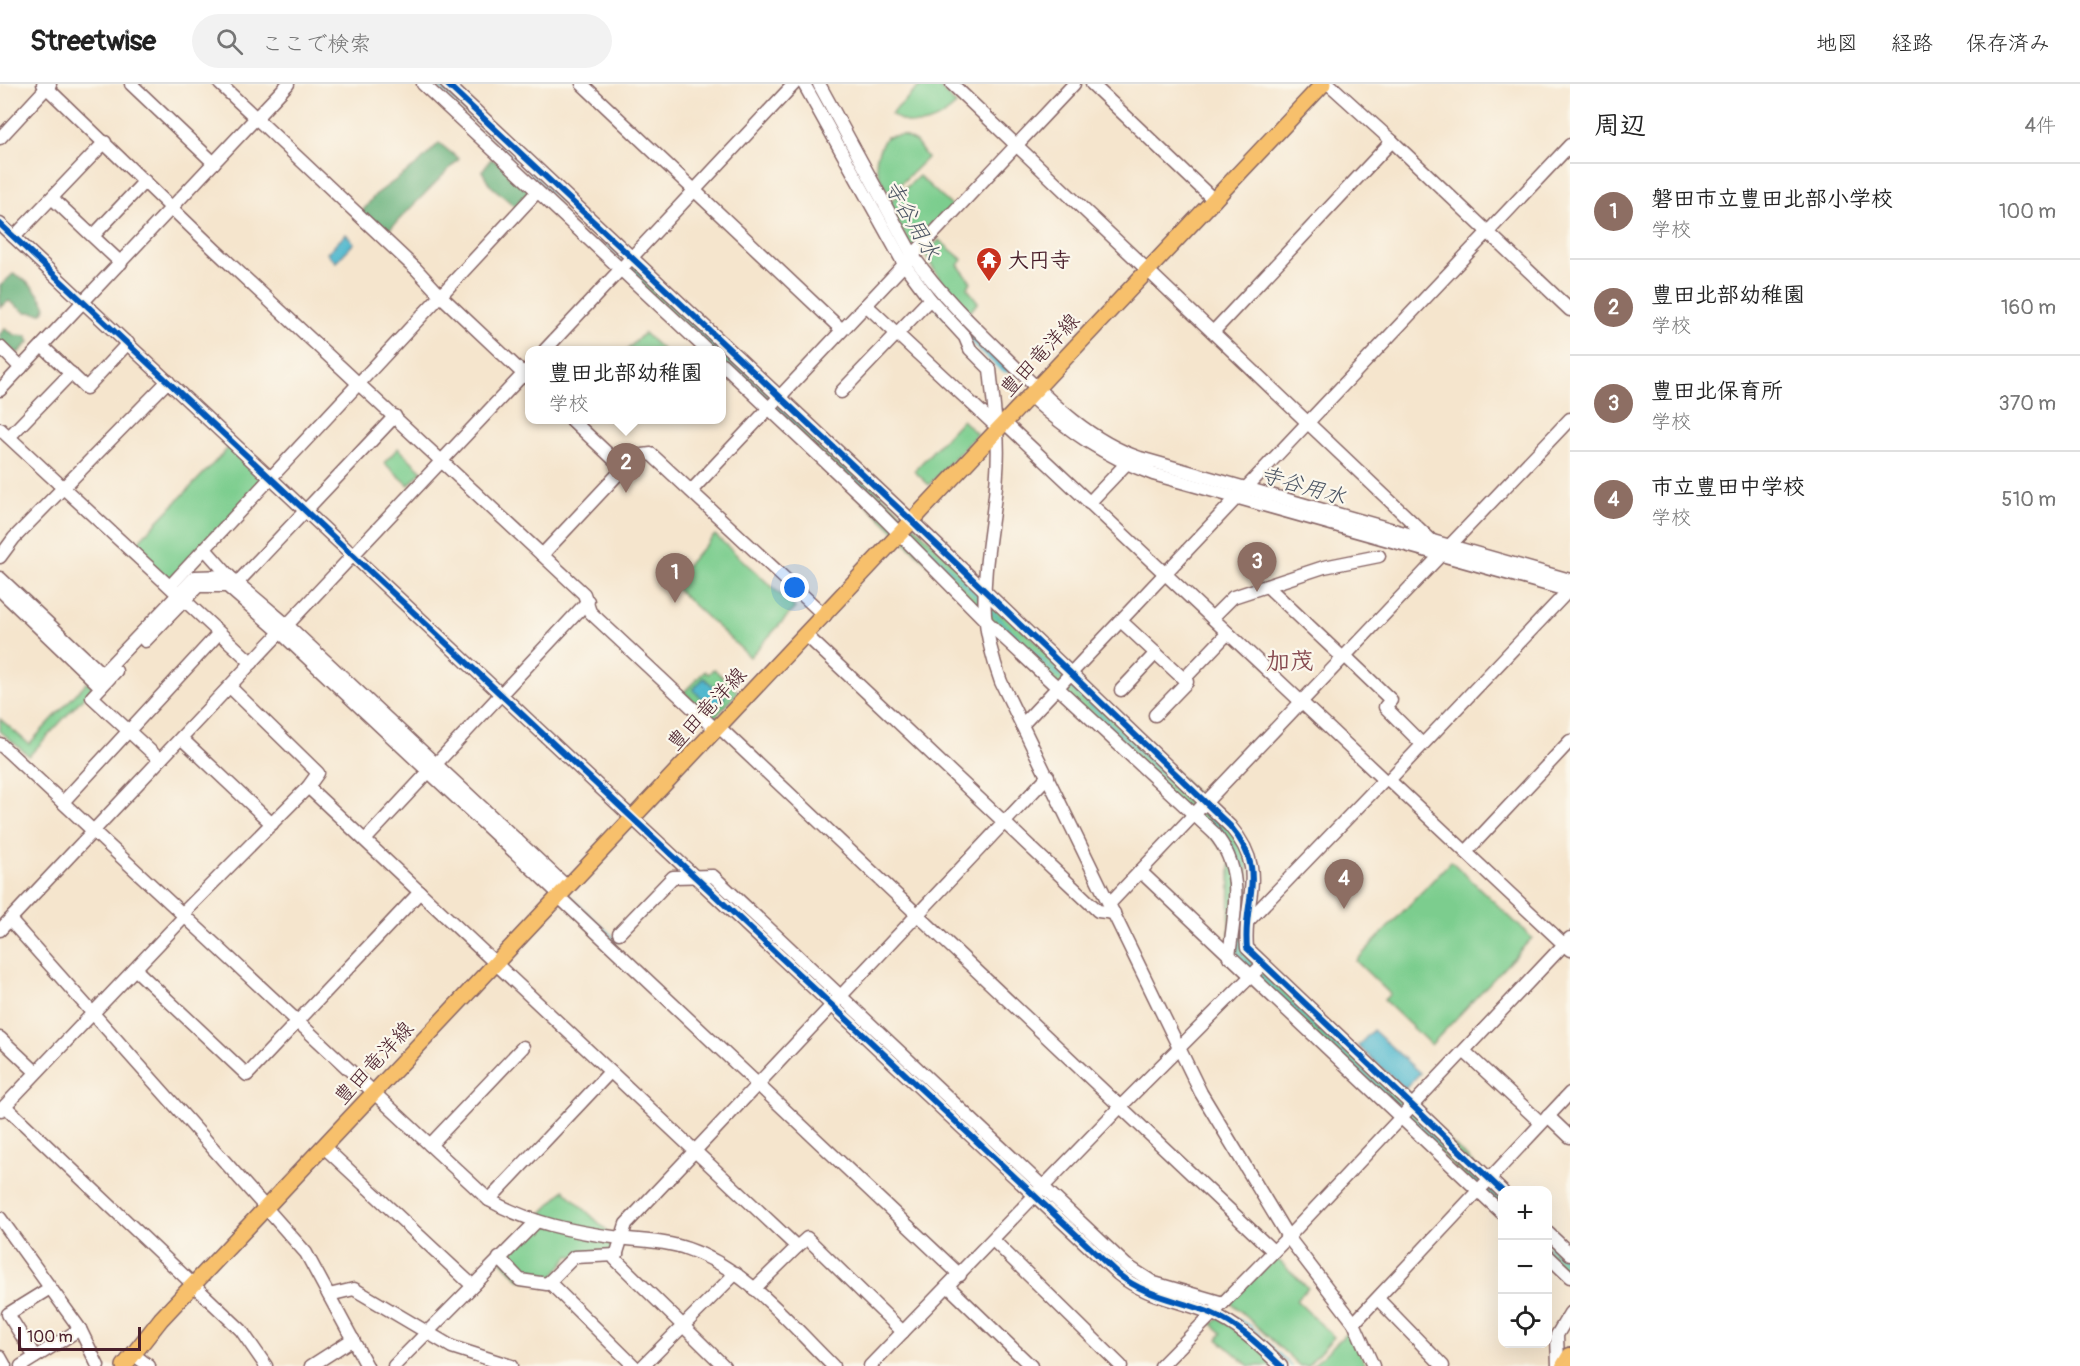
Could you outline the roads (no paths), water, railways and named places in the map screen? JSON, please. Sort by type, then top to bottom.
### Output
[{"type":"highway","points":[[1564,1366],[1570,1356]]},
{"type":"main road","name":"豊田竜洋線","points":[[128,1360],[161,1319],[825,616],[1323,84]]},
{"type":"street","points":[[131,84],[214,163]]},
{"type":"street","points":[[220,84],[416,269],[441,296],[525,371]]},
{"type":"street","points":[[0,390],[288,84]]},
{"type":"street","points":[[423,84],[702,346]]},
{"type":"street","points":[[447,84],[726,346]]},
{"type":"street","points":[[582,84],[842,330]]},
{"type":"street","points":[[550,346],[794,84]]},
{"type":"street","points":[[804,84],[930,299],[965,337],[970,349],[990,369],[999,428],[998,479],[986,592],[986,621],[992,657],[1022,725],[1179,1048],[1239,1160],[1288,1237],[1354,1323],[1372,1366]]},
{"type":"street","points":[[819,84],[908,260],[1082,440],[1126,464],[1432,541]]},
{"type":"street","points":[[952,84],[1432,541],[1445,550]]},
{"type":"street","points":[[691,491],[1074,84]]},
{"type":"street","points":[[1092,84],[1215,201]]},
{"type":"street","points":[[1329,84],[1489,231],[1570,310]]},
{"type":"street","points":[[0,138],[47,85],[173,208],[542,555],[588,601],[590,612],[919,913],[1273,1251]]},
{"type":"street","points":[[1213,332],[1392,141]]},
{"type":"street","points":[[14,237],[105,142]]},
{"type":"street","points":[[1022,725],[1071,676],[1570,145]]},
{"type":"street","points":[[93,237],[145,181]]},
{"type":"street","points":[[160,760],[92,697],[177,593],[205,549],[537,192]]},
{"type":"street","points":[[52,198],[121,262]]},
{"type":"street","points":[[0,224],[693,876]]},
{"type":"street","points":[[841,392],[930,299]]},
{"type":"street","points":[[866,305],[999,428],[1089,502],[1386,780],[1568,944],[1288,1237],[1161,1366]]},
{"type":"street","points":[[42,346],[86,388],[128,343]]},
{"type":"street","points":[[726,346],[780,397],[906,528],[986,621],[1214,833],[1230,856],[1235,878],[1229,957]]},
{"type":"street","points":[[0,347],[21,368]]},
{"type":"street","points":[[726,368],[769,409],[906,528],[986,592],[1071,676],[1207,803],[1242,840],[1248,853],[1253,885],[1247,948],[1262,965],[1498,1186]]},
{"type":"street","points":[[70,373],[5,433],[252,663]]},
{"type":"street","points":[[367,1366],[306,1253],[92,1012],[3,924],[230,687],[442,459],[525,377]]},
{"type":"street","points":[[0,557],[14,538],[64,490],[168,381]]},
{"type":"street","points":[[1034,392],[1086,430],[1126,453],[1242,493],[1570,588],[1249,924],[1232,925]]},
{"type":"street","points":[[0,578],[102,674],[177,593],[195,577],[233,580],[305,513],[395,416]]},
{"type":"street","points":[[807,635],[1098,911],[1112,908],[1140,871],[1570,419]]},
{"type":"street","points":[[576,424],[623,468]]},
{"type":"street","points":[[542,555],[623,468],[636,456],[651,454],[825,616]]},
{"type":"street","points":[[1089,502],[1126,464]]},
{"type":"street","points":[[205,549],[233,580],[562,892],[757,1084],[960,1275]]},
{"type":"street","points":[[1212,618],[1233,597],[1324,567],[1379,556]]},
{"type":"street","points":[[177,593],[198,586],[227,586],[284,629]]},
{"type":"street","points":[[1267,586],[1391,700],[1385,707],[1422,744]]},
{"type":"street","points":[[0,590],[101,687]]},
{"type":"street","points":[[365,840],[588,601]]},
{"type":"street","points":[[1122,622],[1187,682],[1155,715]]},
{"type":"street","points":[[63,802],[219,633]]},
{"type":"street","points":[[1184,679],[1228,633]]},
{"type":"street","points":[[1121,690],[1156,653]]},
{"type":"street","points":[[230,687],[318,773],[308,787],[184,914],[135,969],[2,1108],[194,1284],[241,1330],[266,1366]]},
{"type":"street","points":[[181,738],[272,824]]},
{"type":"street","points":[[1466,852],[1570,741]]},
{"type":"street","points":[[0,744],[489,1200],[564,1230],[687,1248],[736,1273],[833,1366]]},
{"type":"street","points":[[724,1366],[615,1259],[626,1224],[1048,776]]},
{"type":"street","points":[[308,787],[797,1247]]},
{"type":"street","points":[[1140,871],[1498,1208]]},
{"type":"street","points":[[619,933],[673,877],[713,876],[1035,1198],[1129,1283],[1153,1295],[1212,1314],[1243,1330],[1281,1366]]},
{"type":"street","points":[[135,969],[246,1075],[420,892]]},
{"type":"street","points":[[870,1366],[1035,1198],[1122,1105],[1262,965]]},
{"type":"street","points":[[836,1001],[1140,1276],[1154,1283],[1223,1303]]},
{"type":"street","points":[[0,1038],[36,1072]]},
{"type":"street","points":[[430,1145],[523,1047]]},
{"type":"street","points":[[1464,1051],[1544,1120],[1570,1137]]},
{"type":"street","points":[[489,1200],[610,1072]]},
{"type":"street","points":[[1354,1323],[1570,1093]]},
{"type":"street","points":[[324,1147],[473,1286]]},
{"type":"street","points":[[401,1364],[428,1332],[537,1221]]},
{"type":"street","points":[[2,1225],[80,1329],[98,1366]]},
{"type":"street","points":[[1552,1237],[1570,1254]]},
{"type":"street","points":[[754,1289],[807,1238],[903,1332]]},
{"type":"street","points":[[993,1240],[1121,1366]]},
{"type":"street","points":[[500,1258],[520,1280],[546,1284],[574,1257],[617,1255]]},
{"type":"street","points":[[1552,1260],[1570,1277]]},
{"type":"street","points":[[643,1366],[736,1273]]},
{"type":"street","points":[[549,1281],[634,1366]]},
{"type":"street","points":[[948,1286],[1031,1366]]},
{"type":"street","points":[[35,1357],[8,1314],[50,1288]]},
{"type":"street","points":[[329,1295],[354,1289],[452,1347],[511,1366]]},
{"type":"street","points":[[1378,1299],[1443,1366]]},
{"type":"street","points":[[1558,1366],[1557,1335],[1570,1313]]},
{"type":"street","points":[[21,1366],[80,1329]]},
{"type":"street","points":[[311,1366],[352,1339]]},
{"type":"street","points":[[0,1357],[5,1366]]},
{"type":"street","points":[[128,1360],[149,1366]]},
{"type":"water","points":[[346,234],[354,243],[336,262],[327,253]]},
{"type":"water","points":[[704,678],[725,697],[714,709],[693,690]]},
{"type":"water","points":[[1373,1030],[1420,1073],[1405,1089],[1358,1046]]},
{"type":"waterway","points":[[436,84],[624,261]]},
{"type":"waterway","points":[[631,267],[714,346]]},
{"type":"waterway","name":"寺谷用水","points":[[944,307],[1005,365]]},
{"type":"waterway","points":[[726,358],[770,400]]},
{"type":"waterway","points":[[776,405],[902,521]]},
{"type":"waterway","points":[[911,530],[980,600]]},
{"type":"waterway","points":[[989,609],[1060,677]]},
{"type":"waterway","points":[[1067,683],[1195,805]]},
{"type":"waterway","points":[[1202,811],[1224,832],[1243,865],[1241,898]]},
{"type":"waterway","points":[[641,918],[677,883],[693,883]]},
{"type":"waterway","points":[[568,894],[618,942],[622,937]]},
{"type":"waterway","points":[[1240,916],[1239,953],[1253,968]]},
{"type":"waterway","points":[[807,973],[833,998]]},
{"type":"waterway","points":[[1259,974],[1403,1110]]},
{"type":"waterway","points":[[840,1004],[901,1062]]},
{"type":"waterway","points":[[1410,1116],[1479,1183]]},
{"type":"waterway","points":[[1486,1189],[1498,1200]]},
{"type":"waterway","points":[[1552,1250],[1570,1267]]},
{"type":"waterway","points":[[1222,1311],[1250,1326],[1291,1366]]},
{"type":"place","name":"大円寺","points":[[989,283]]},
{"type":"place","name":"豊田北部幼稚園","points":[[626,493]]},
{"type":"place","name":"豊田北保育所","points":[[1257,592]]},
{"type":"place","name":"磐田市立豊田北部小学校","points":[[675,603]]},
{"type":"place","name":"市立豊田中学校","points":[[1344,909]]},
{"type":"district","name":"加茂","points":[[1290,661]]}]
